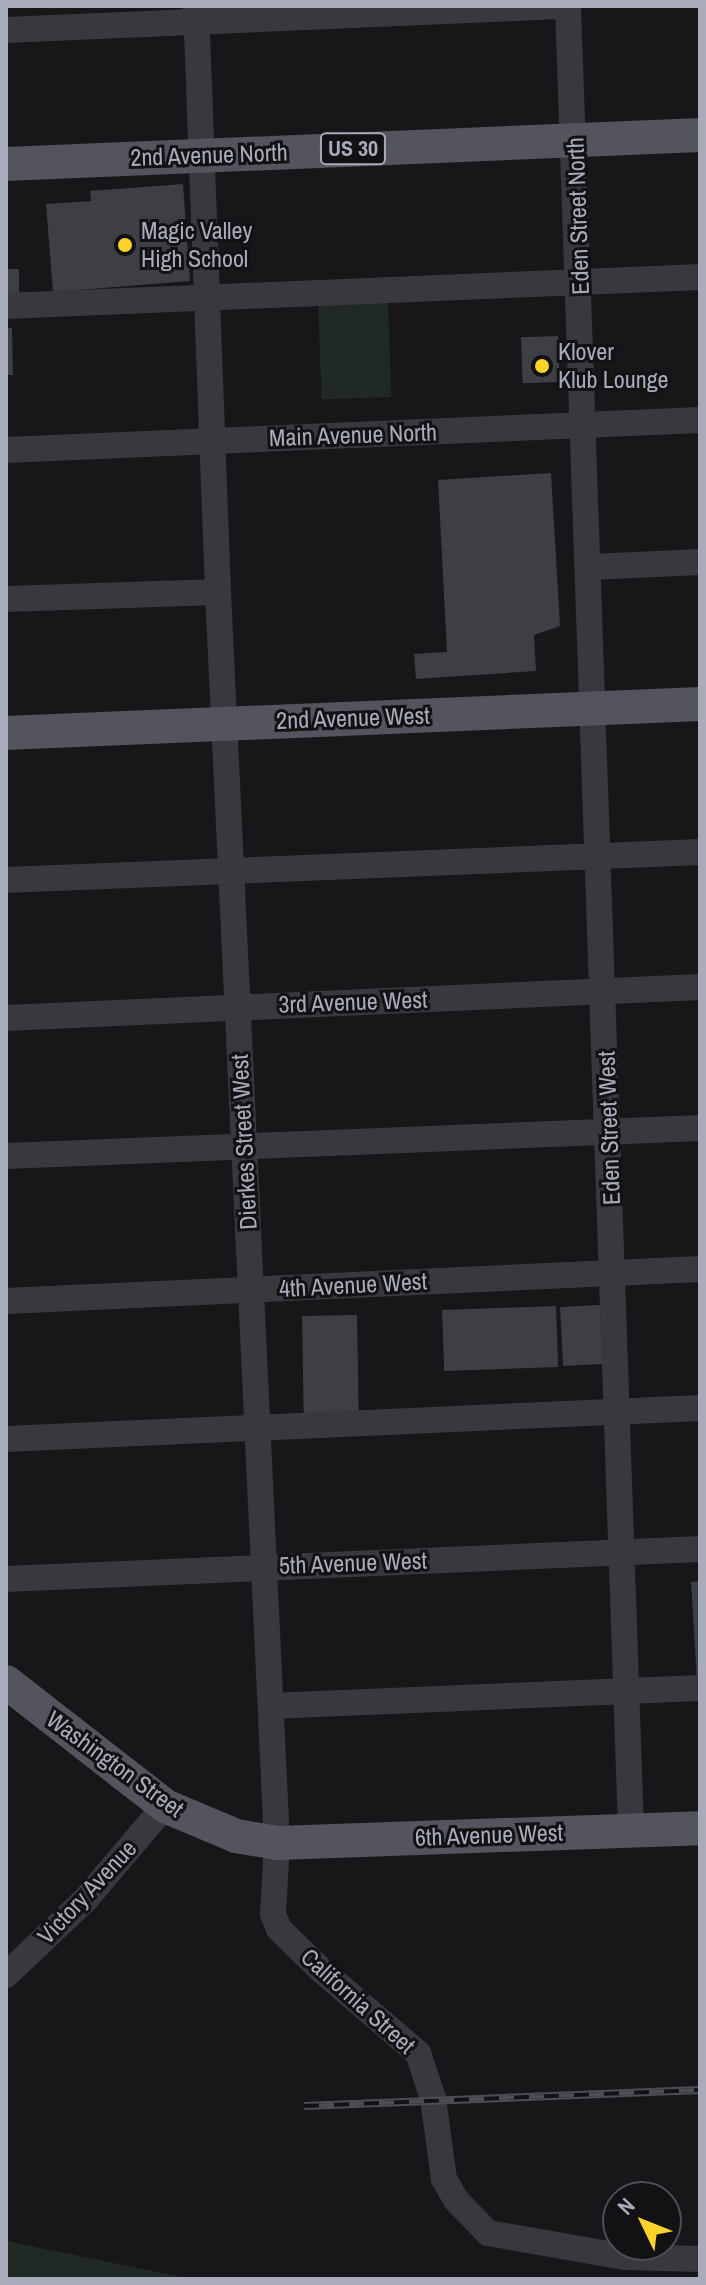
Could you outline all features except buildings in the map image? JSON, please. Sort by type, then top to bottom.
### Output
[{"type":"main road","name":"2nd Avenue North","points":[[6,164],[700,135]]},
{"type":"main road","name":"2nd Avenue West","points":[[6,733],[700,704]]},
{"type":"main road","name":"Washington Street","points":[[6,1682],[165,1806],[236,1836],[277,1843]]},
{"type":"main road","name":"6th Avenue West","points":[[277,1843],[700,1828]]},
{"type":"street","points":[[6,30],[196,14],[560,6]]},
{"type":"street","name":"Eden Street North","points":[[568,6],[586,425]]},
{"type":"street","name":"Dierkes Street West","points":[[196,14],[218,592],[277,1843]]},
{"type":"street","points":[[6,306],[700,277]]},
{"type":"street","name":"Main Avenue North","points":[[6,450],[700,420]]},
{"type":"street","name":"Eden Street West","points":[[586,425],[631,1830]]},
{"type":"street","points":[[591,567],[700,562]]},
{"type":"street","points":[[6,599],[218,592]]},
{"type":"street","points":[[6,880],[700,852]]},
{"type":"street","name":"3rd Avenue West","points":[[6,1018],[700,987]]},
{"type":"street","points":[[6,1156],[244,1150],[700,1128]]},
{"type":"street","name":"4th Avenue West","points":[[6,1301],[700,1269]]},
{"type":"street","points":[[6,1439],[700,1408]]},
{"type":"street","name":"5th Avenue West","points":[[6,1579],[700,1549]]},
{"type":"street","points":[[271,1706],[700,1688]]},
{"type":"street","name":"Victory Avenue","points":[[6,1975],[86,1899],[165,1806]]},
{"type":"street","name":"California Street","points":[[277,1843],[272,1893],[279,1929],[418,2053],[433,2098],[444,2179],[456,2200],[488,2233],[626,2257],[700,2259]]},
{"type":"shaded area","points":[[388,297],[391,397],[322,399],[318,299]]},
{"type":"shaded area","points":[[6,2240],[16,2243],[191,2279],[6,2279]]},
{"type":"railway","points":[[304,2106],[700,2090]]},
{"type":"place","name":"Magic Valley High School","points":[[125,245]]},
{"type":"place","name":"Klover Klub Lounge","points":[[542,366]]}]
